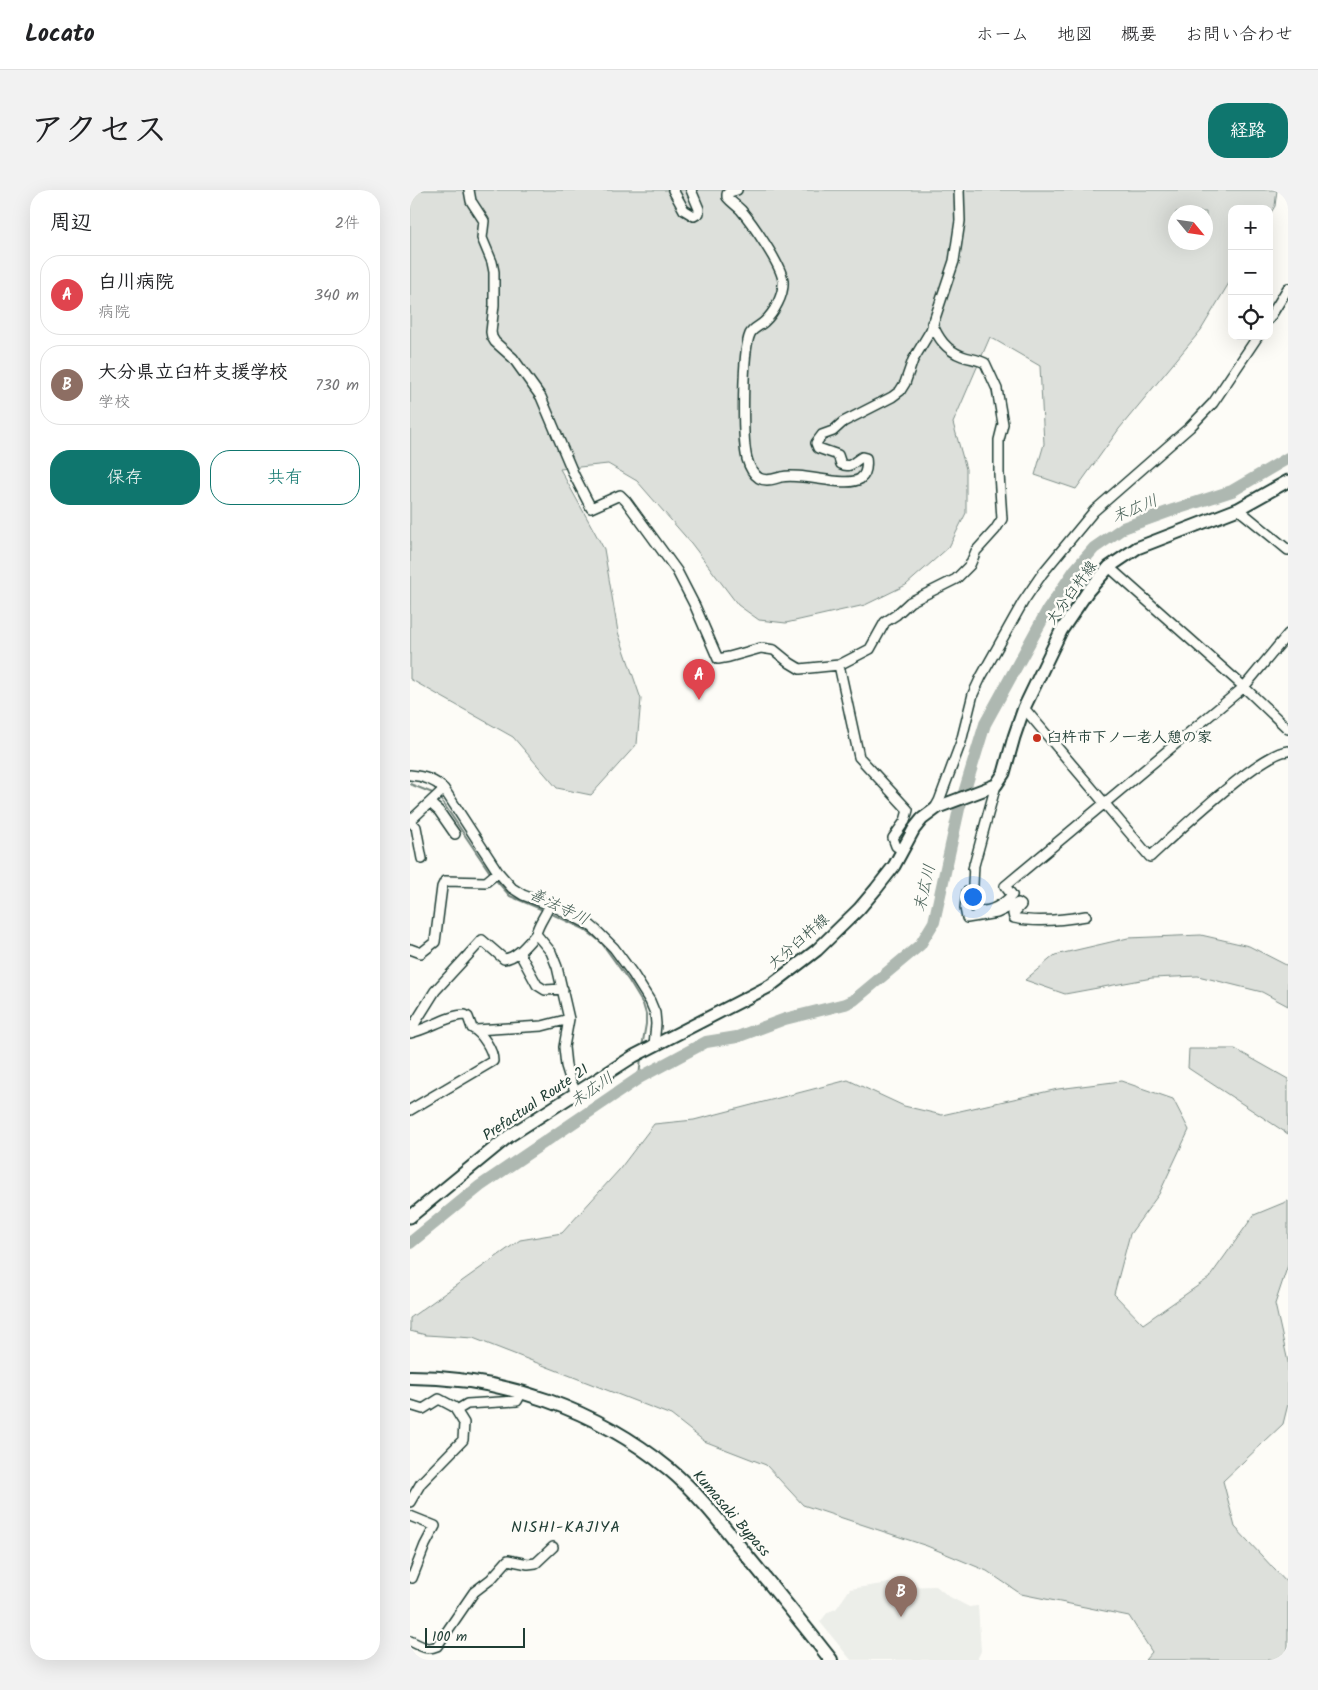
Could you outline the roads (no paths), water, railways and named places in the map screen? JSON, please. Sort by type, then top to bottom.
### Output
[{"type":"highway","name":"Kumasaki Bypass","points":[[410,1377],[438,1377],[471,1381],[522,1392],[560,1405],[598,1422],[639,1446],[670,1470],[707,1506],[824,1657]]},
{"type":"main road","name":"大分臼杵線","points":[[992,787],[1004,773],[1024,708],[1061,631],[1109,566],[1137,548],[1238,509],[1288,481]]},
{"type":"main road","points":[[939,807],[992,787]]},
{"type":"main road","name":"大分臼杵線","points":[[634,1056],[770,986],[817,950],[859,909],[894,866],[917,824],[939,807]]},
{"type":"main road","name":"Prefactual Route 21","points":[[410,1217],[509,1136],[634,1056]]},
{"type":"street","points":[[469,190],[471,202],[484,221],[482,238],[494,272],[492,337],[516,361],[544,402],[574,474],[591,508],[620,495],[626,501],[677,571],[695,606],[718,659],[761,648],[774,650],[800,669],[839,665],[870,650],[885,622],[910,602],[956,579],[970,565],[976,552],[995,530],[1002,519],[999,440],[1003,424],[997,389],[986,363],[976,358],[962,356],[948,349],[938,337],[932,323]]},
{"type":"street","points":[[673,190],[684,210],[694,216],[697,215],[699,209],[691,190]]},
{"type":"street","points":[[737,190],[727,194],[727,197],[752,224],[781,273],[784,284],[779,302],[767,319],[750,335],[746,358],[744,406],[744,443],[747,460],[759,478],[768,480],[792,475],[842,481],[862,478],[866,471],[866,458],[862,457],[850,466],[845,466],[841,464],[838,455],[818,448],[816,443],[822,435],[833,431],[844,422],[900,391],[909,374],[913,360],[931,330],[947,284],[954,260],[960,221],[959,190]]},
{"type":"street","points":[[1273,312],[1288,288]]},
{"type":"street","points":[[939,807],[939,801],[961,742],[973,694],[1023,602],[1042,574],[1094,511],[1190,427],[1213,403],[1255,340]]},
{"type":"street","points":[[1238,509],[1288,550]]},
{"type":"street","points":[[1109,566],[1288,729]]},
{"type":"street","points":[[974,864],[972,905],[976,909],[988,911],[1012,895],[1006,886],[1244,687],[1288,634]]},
{"type":"street","points":[[839,665],[859,757],[908,810],[905,821],[892,838],[896,846],[902,850]]},
{"type":"street","points":[[1024,708],[1150,857],[1233,784],[1272,756],[1288,751]]},
{"type":"street","points":[[410,775],[425,777],[438,784],[497,873],[516,891],[597,930],[614,948],[633,974],[650,1001],[655,1013],[656,1024],[653,1046]]},
{"type":"street","points":[[992,787],[966,897],[965,908],[967,918],[997,913],[1018,903],[1021,905],[1013,914],[1014,918],[1033,921],[1086,916]]},
{"type":"street","points":[[422,859],[416,827],[410,821],[442,791]]},
{"type":"street","points":[[431,802],[439,810],[455,834]]},
{"type":"street","points":[[410,949],[421,953],[434,942],[442,886],[445,881],[476,883],[488,881],[497,873]]},
{"type":"street","points":[[410,1032],[435,991],[482,940],[504,959],[507,959],[519,952],[536,934],[537,928],[549,906]]},
{"type":"street","points":[[536,934],[554,957],[563,989],[569,1019],[564,1046],[568,1074],[576,1092]]},
{"type":"street","points":[[519,952],[538,985],[545,990],[563,989]]},
{"type":"street","points":[[410,1032],[460,1014],[466,1014],[472,1028],[476,1030],[490,1048],[493,1062],[410,1110]]},
{"type":"street","points":[[476,1030],[542,1026],[569,1019]]},
{"type":"street","points":[[457,1410],[468,1404],[517,1401],[522,1392]]},
{"type":"street","points":[[410,1405],[423,1409],[439,1399],[457,1410],[464,1423],[463,1440],[421,1483],[410,1502]]},
{"type":"street","points":[[410,1516],[435,1526],[412,1578],[410,1577]]},
{"type":"street","points":[[410,1641],[424,1648],[437,1646],[474,1592],[491,1579],[508,1560],[528,1564],[536,1563],[554,1547]]},
{"type":"waterway","name":"末広川","points":[[410,1243],[480,1186],[639,1078],[706,1042],[737,1037],[785,1019],[854,1000],[920,945],[934,922],[959,809],[985,724],[1047,611],[1074,571],[1094,548],[1123,528],[1232,491],[1288,458]]},
{"type":"waterway","name":"善法寺川","points":[[410,784],[435,794]]},
{"type":"waterway","name":"善法寺川","points":[[439,797],[491,874]]},
{"type":"waterway","name":"善法寺川","points":[[494,878],[510,896],[543,910]]},
{"type":"waterway","name":"善法寺川","points":[[550,913],[584,929],[601,942],[629,981],[643,1004],[646,1014],[642,1047]]},
{"type":"waterway","name":"善法寺川","points":[[639,1078],[641,1057]]},
{"type":"place","name":"白川病院","points":[[699,700]]},
{"type":"place","name":"臼杵市下ノ一老人憩の家","points":[[1037,738]]},
{"type":"place","name":"大分県立臼杵支援学校","points":[[901,1617]]},
{"type":"district","name":"NISHI-KAJIYA","points":[[566,1527]]}]
